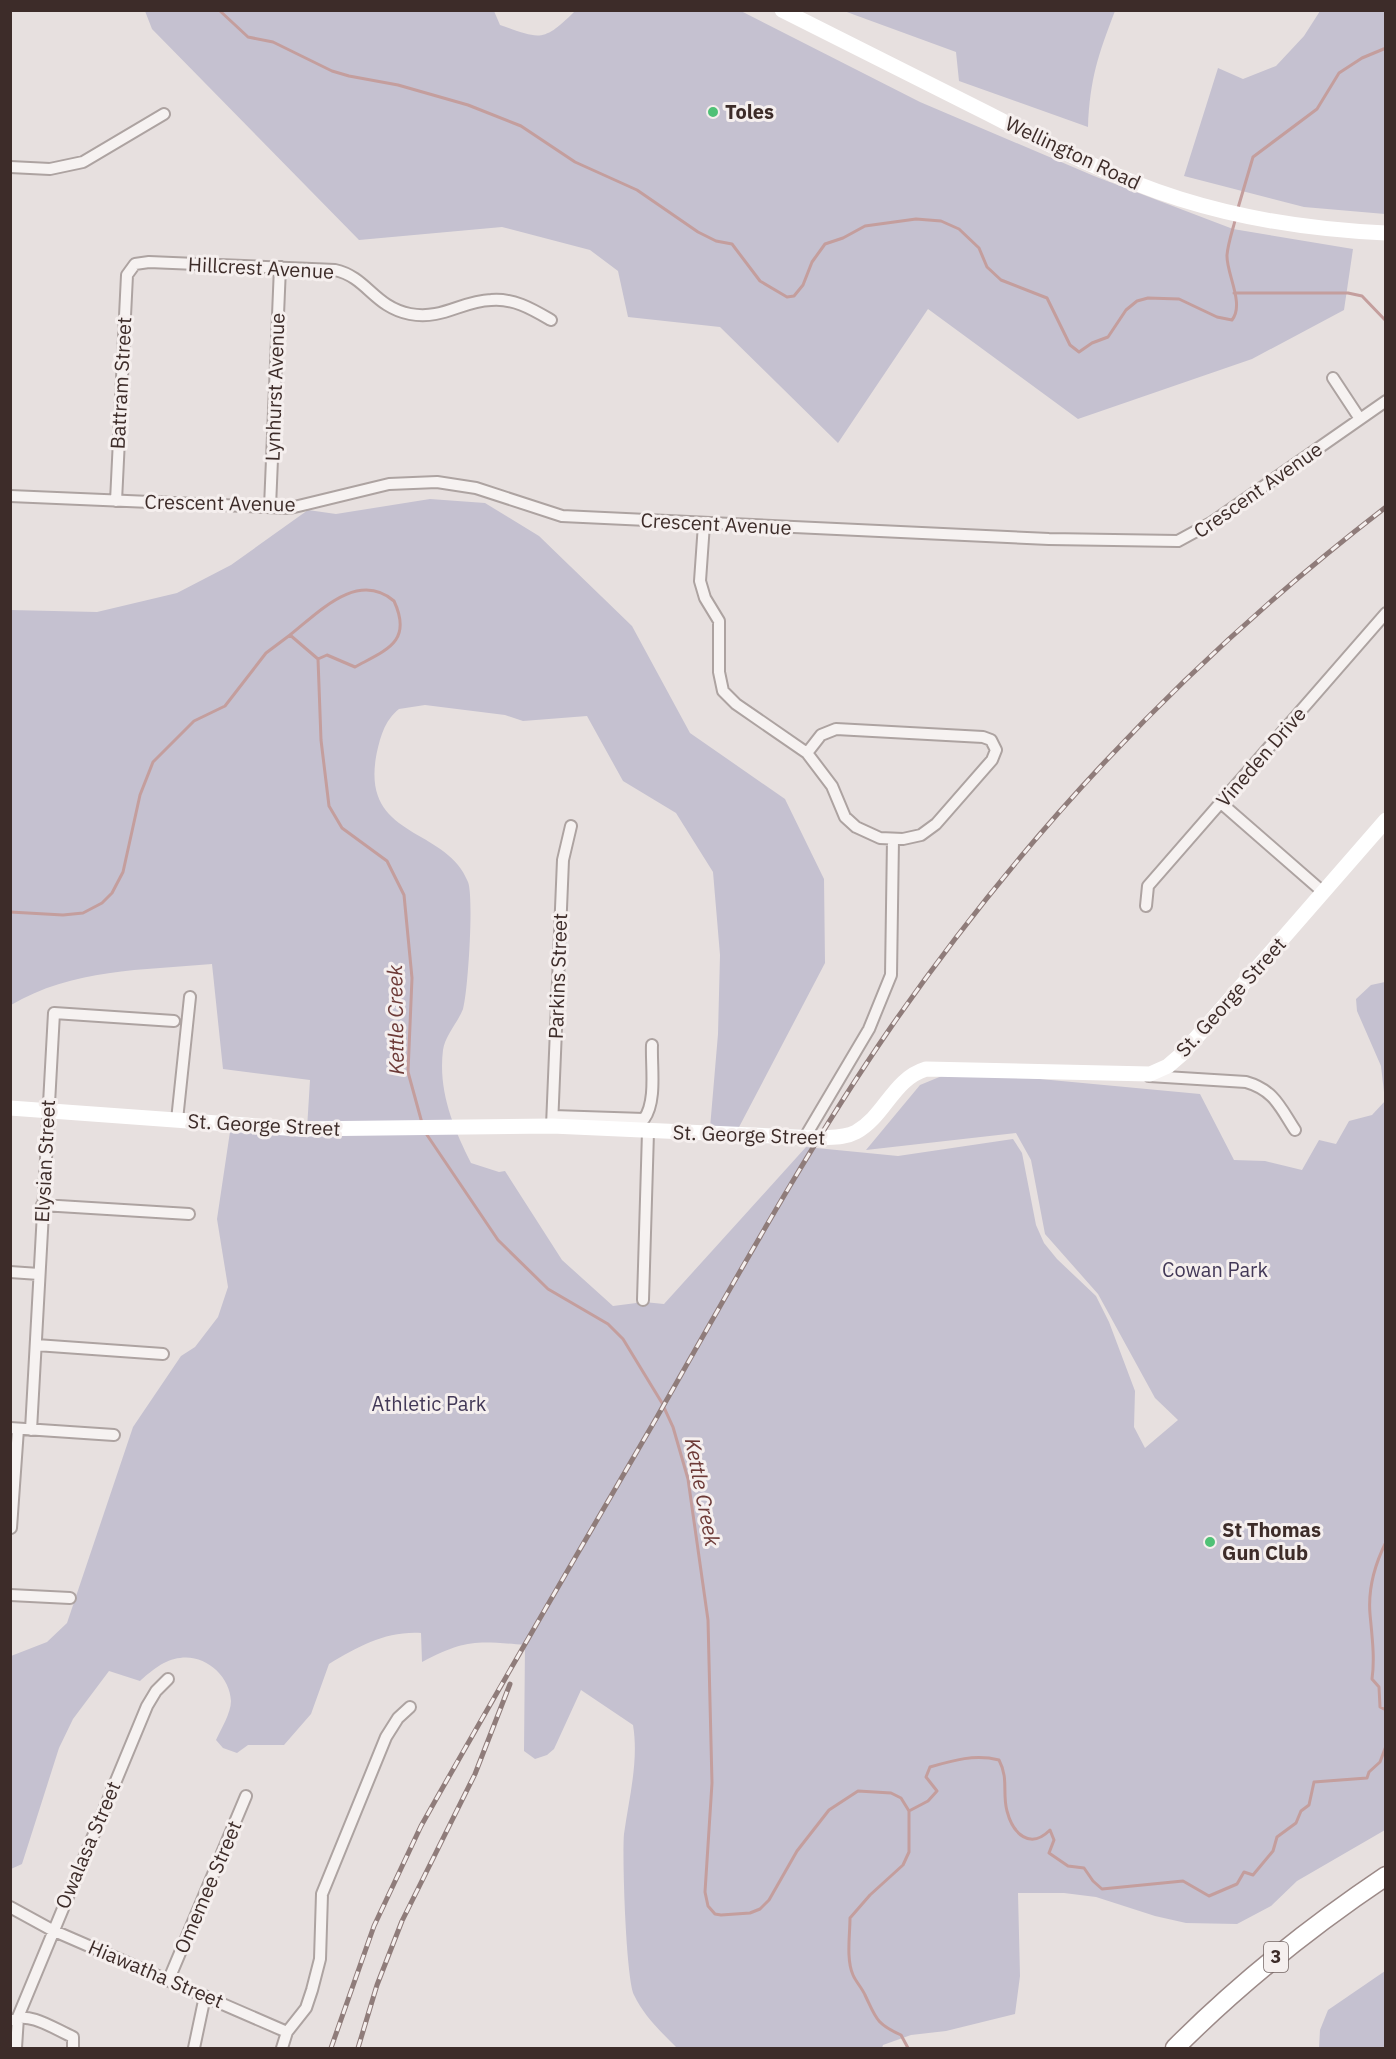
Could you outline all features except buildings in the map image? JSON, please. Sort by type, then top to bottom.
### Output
[{"type":"highway","name":"3","points":[[1175,2049],[1253,1976],[1326,1917],[1386,1876]]},
{"type":"street","name":"Wellington Road","points":[[782,10],[1047,144],[1151,189],[1257,219],[1386,233]]},
{"type":"street","points":[[10,167],[58,168],[83,162],[164,114]]},
{"type":"street","name":"Hillcrest Avenue","points":[[131,267],[149,262],[335,270],[348,274],[381,303],[408,314],[445,314],[480,301],[501,300],[522,304],[551,320]]},
{"type":"street","name":"Battram Street","points":[[116,501],[126,285],[131,267]]},
{"type":"street","name":"Lynhurst Avenue","points":[[270,507],[280,267]]},
{"type":"street","points":[[1333,378],[1360,419]]},
{"type":"street","name":"Crescent Avenue","points":[[10,496],[297,507],[398,482],[437,482],[476,488],[562,516],[1049,539],[1178,541],[1211,524],[1386,401]]},
{"type":"street","points":[[704,524],[700,581],[705,598],[719,621],[719,672],[723,691],[736,704],[807,753],[832,786],[849,822],[872,836],[893,839],[912,838],[936,824],[994,757],[994,742],[983,737],[836,729],[821,735],[807,753]]},
{"type":"street","name":"Vineden Drive","points":[[1146,906],[1148,886],[1386,613]]},
{"type":"street","points":[[1221,803],[1323,892]]},
{"type":"street","name":"St. George Street","points":[[10,1108],[299,1129],[456,1126],[552,1121],[648,1132],[838,1137],[857,1131],[867,1124],[901,1083],[926,1070],[947,1068],[1139,1075],[1156,1072],[1178,1058],[1386,820]]},
{"type":"street","name":"Parkins Street","points":[[552,1121],[563,860],[571,826]]},
{"type":"street","points":[[805,1137],[869,1029],[891,975],[893,839]]},
{"type":"street","points":[[177,1120],[190,997]]},
{"type":"street","name":"Elysian Street","points":[[31,1430],[54,1013],[174,1021]]},
{"type":"street","points":[[552,1121],[644,1119],[649,1111],[652,1045]]},
{"type":"street","points":[[1139,1075],[1246,1082],[1258,1085],[1268,1090],[1295,1130]]},
{"type":"street","points":[[643,1300],[648,1132]]},
{"type":"street","points":[[42,1205],[189,1214]]},
{"type":"street","points":[[10,1272],[39,1274]]},
{"type":"street","points":[[36,1345],[163,1354]]},
{"type":"street","points":[[11,1528],[14,1428],[114,1435]]},
{"type":"street","points":[[10,1595],[70,1598]]},
{"type":"street","name":"Owalasa Street","points":[[16,2049],[14,2019],[147,1706],[156,1691],[168,1679]]},
{"type":"street","points":[[282,2049],[287,2032],[306,2008],[317,1974],[320,1959],[320,1908],[327,1881],[382,1746],[398,1718],[410,1707]]},
{"type":"street","name":"Omemee Street","points":[[169,1979],[246,1796]]},
{"type":"street","name":"Hiawatha Street","points":[[10,1907],[52,1930],[287,2032]]},
{"type":"street","points":[[194,2049],[205,1996]]},
{"type":"street","points":[[14,2019],[32,2019],[73,2037],[73,2049]]},
{"type":"green space","points":[[145,11],[494,11],[500,25],[524,33],[540,35],[555,29],[575,11],[741,11],[920,102],[1094,176],[1233,229],[1353,249],[1344,310],[1252,359],[1078,419],[928,309],[838,443],[720,327],[628,317],[618,271],[590,250],[502,227],[359,240],[152,29]]},
{"type":"green space","points":[[844,11],[1115,11],[1096,68],[1088,127],[959,81],[956,52]]},
{"type":"green space","points":[[1320,11],[1385,11],[1385,214],[1304,207],[1184,176],[1218,68],[1243,79],[1276,66],[1304,36]]},
{"type":"green space","points":[[430,499],[485,503],[539,536],[632,626],[690,733],[785,799],[824,879],[825,963],[738,1129],[710,1128],[718,1034],[720,955],[713,872],[676,813],[623,781],[587,716],[523,721],[505,715],[425,705],[399,709],[386,724],[376,757],[375,784],[381,804],[408,830],[442,851],[457,864],[468,882],[470,891],[470,945],[465,999],[463,1009],[446,1040],[442,1065],[448,1108],[458,1136],[471,1163],[499,1172],[505,1171],[562,1260],[613,1306],[644,1302],[664,1304],[806,1147],[898,1156],[1013,1139],[1022,1153],[1036,1225],[1044,1243],[1057,1259],[1096,1296],[1109,1322],[1135,1391],[1134,1427],[1145,1448],[1178,1420],[1155,1398],[1098,1294],[1045,1234],[1031,1160],[1016,1133],[866,1150],[920,1085],[954,1071],[1200,1094],[1234,1160],[1265,1161],[1302,1170],[1319,1140],[1336,1144],[1349,1121],[1372,1115],[1385,1101],[1385,1830],[1297,1881],[1271,1906],[1237,1924],[1186,1923],[1155,1916],[1096,1897],[1064,1893],[1018,1893],[1020,1976],[1015,2014],[946,2031],[911,2035],[883,2045],[882,2048],[677,2048],[643,2010],[634,1995],[631,1984],[625,1916],[624,1834],[634,1766],[633,1725],[581,1690],[554,1749],[547,1755],[535,1759],[524,1751],[525,1645],[472,1643],[450,1649],[422,1662],[421,1633],[384,1637],[351,1651],[329,1664],[311,1714],[284,1745],[248,1745],[237,1753],[223,1748],[216,1740],[231,1706],[230,1692],[221,1675],[207,1663],[189,1658],[174,1659],[158,1666],[140,1681],[109,1671],[73,1719],[59,1748],[22,1864],[11,1869],[11,1656],[47,1642],[67,1623],[133,1427],[181,1356],[195,1347],[218,1317],[228,1287],[217,1219],[231,1125],[307,1129],[310,1080],[223,1069],[212,964],[134,970],[83,978],[34,993],[11,1005],[10,610],[97,612],[177,593],[231,565],[308,510],[336,514]]},
{"type":"green space","points":[[1385,982],[1385,1101],[1381,1066],[1357,1011],[1356,999],[1371,985]]},
{"type":"green space","points":[[1385,1971],[1385,2048],[1319,2048],[1320,2030],[1328,2010]]},
{"type":"waterway","points":[[219,10],[248,37],[273,42],[332,71],[398,85],[468,105],[521,126],[575,162],[637,190],[698,232],[716,241],[732,244],[760,281],[787,297],[794,296],[803,285],[812,262],[825,244],[843,238],[865,226],[916,219],[941,221],[959,229],[979,248],[987,267],[1001,280],[1047,298],[1070,345],[1079,352],[1092,343],[1108,337],[1126,310],[1137,301],[1148,298],[1179,299],[1217,317],[1232,320],[1237,306],[1227,255],[1236,217]]},
{"type":"waterway","points":[[1238,208],[1253,157],[1317,109],[1339,73],[1362,58],[1386,48]]},
{"type":"waterway","points":[[1234,293],[1348,293],[1362,296],[1386,321]]},
{"type":"waterway","name":"Kettle Creek","points":[[290,635],[326,606],[353,592],[367,590],[380,593],[394,601],[400,626],[398,635],[386,649],[355,667],[327,655],[318,659]]},
{"type":"waterway","name":"Kettle Creek","points":[[10,912],[63,915],[83,913],[102,903],[112,893],[123,872],[140,795],[153,762],[194,721],[225,706],[266,653],[290,635],[318,659],[321,740],[329,806],[342,828],[387,861],[404,895],[412,978],[408,1072],[422,1123]]},
{"type":"waterway","name":"Kettle Creek","points":[[425,1132],[498,1240],[548,1289],[608,1324],[623,1339],[662,1403],[673,1427],[688,1479],[708,1620],[712,1783],[705,1892],[708,1906],[715,1914],[721,1915],[750,1913],[760,1909],[769,1900],[797,1851],[829,1810],[858,1791],[891,1793],[901,1798],[909,1811],[909,1852],[903,1865],[870,1895],[850,1918],[849,1947],[853,1975],[875,2015],[882,2024],[901,2035],[908,2048]]},
{"type":"waterway","points":[[1386,1542],[1373,1577],[1370,1596],[1372,1679],[1379,1687],[1380,1707],[1386,1710]]},
{"type":"waterway","points":[[909,1811],[928,1801],[937,1791],[926,1777],[930,1767],[973,1758],[999,1760],[1004,1773],[1007,1811],[1013,1826],[1023,1837],[1029,1839],[1036,1839],[1050,1830],[1054,1840],[1049,1853],[1068,1866],[1084,1868],[1102,1889],[1183,1881],[1209,1896],[1237,1884],[1244,1872],[1253,1875],[1273,1851],[1277,1837],[1296,1823],[1301,1811],[1309,1805],[1314,1782],[1367,1778],[1369,1772],[1380,1762],[1386,1746]]},
{"type":"railway","points":[[331,2048],[374,1926],[421,1826],[770,1220],[859,1074],[891,1027],[999,883],[1057,814],[1118,748],[1247,622],[1386,507]]},
{"type":"railway","points":[[358,2048],[377,1985],[402,1921],[475,1774],[510,1684]]},
{"type":"place","name":"Toles","points":[[713,112]]},
{"type":"place","name":"St Thomas Gun Club","points":[[1210,1542]]},
{"type":"park label","name":"Cowan Park","points":[[1215,1270]]},
{"type":"park label","name":"Athletic Park","points":[[429,1404]]}]
